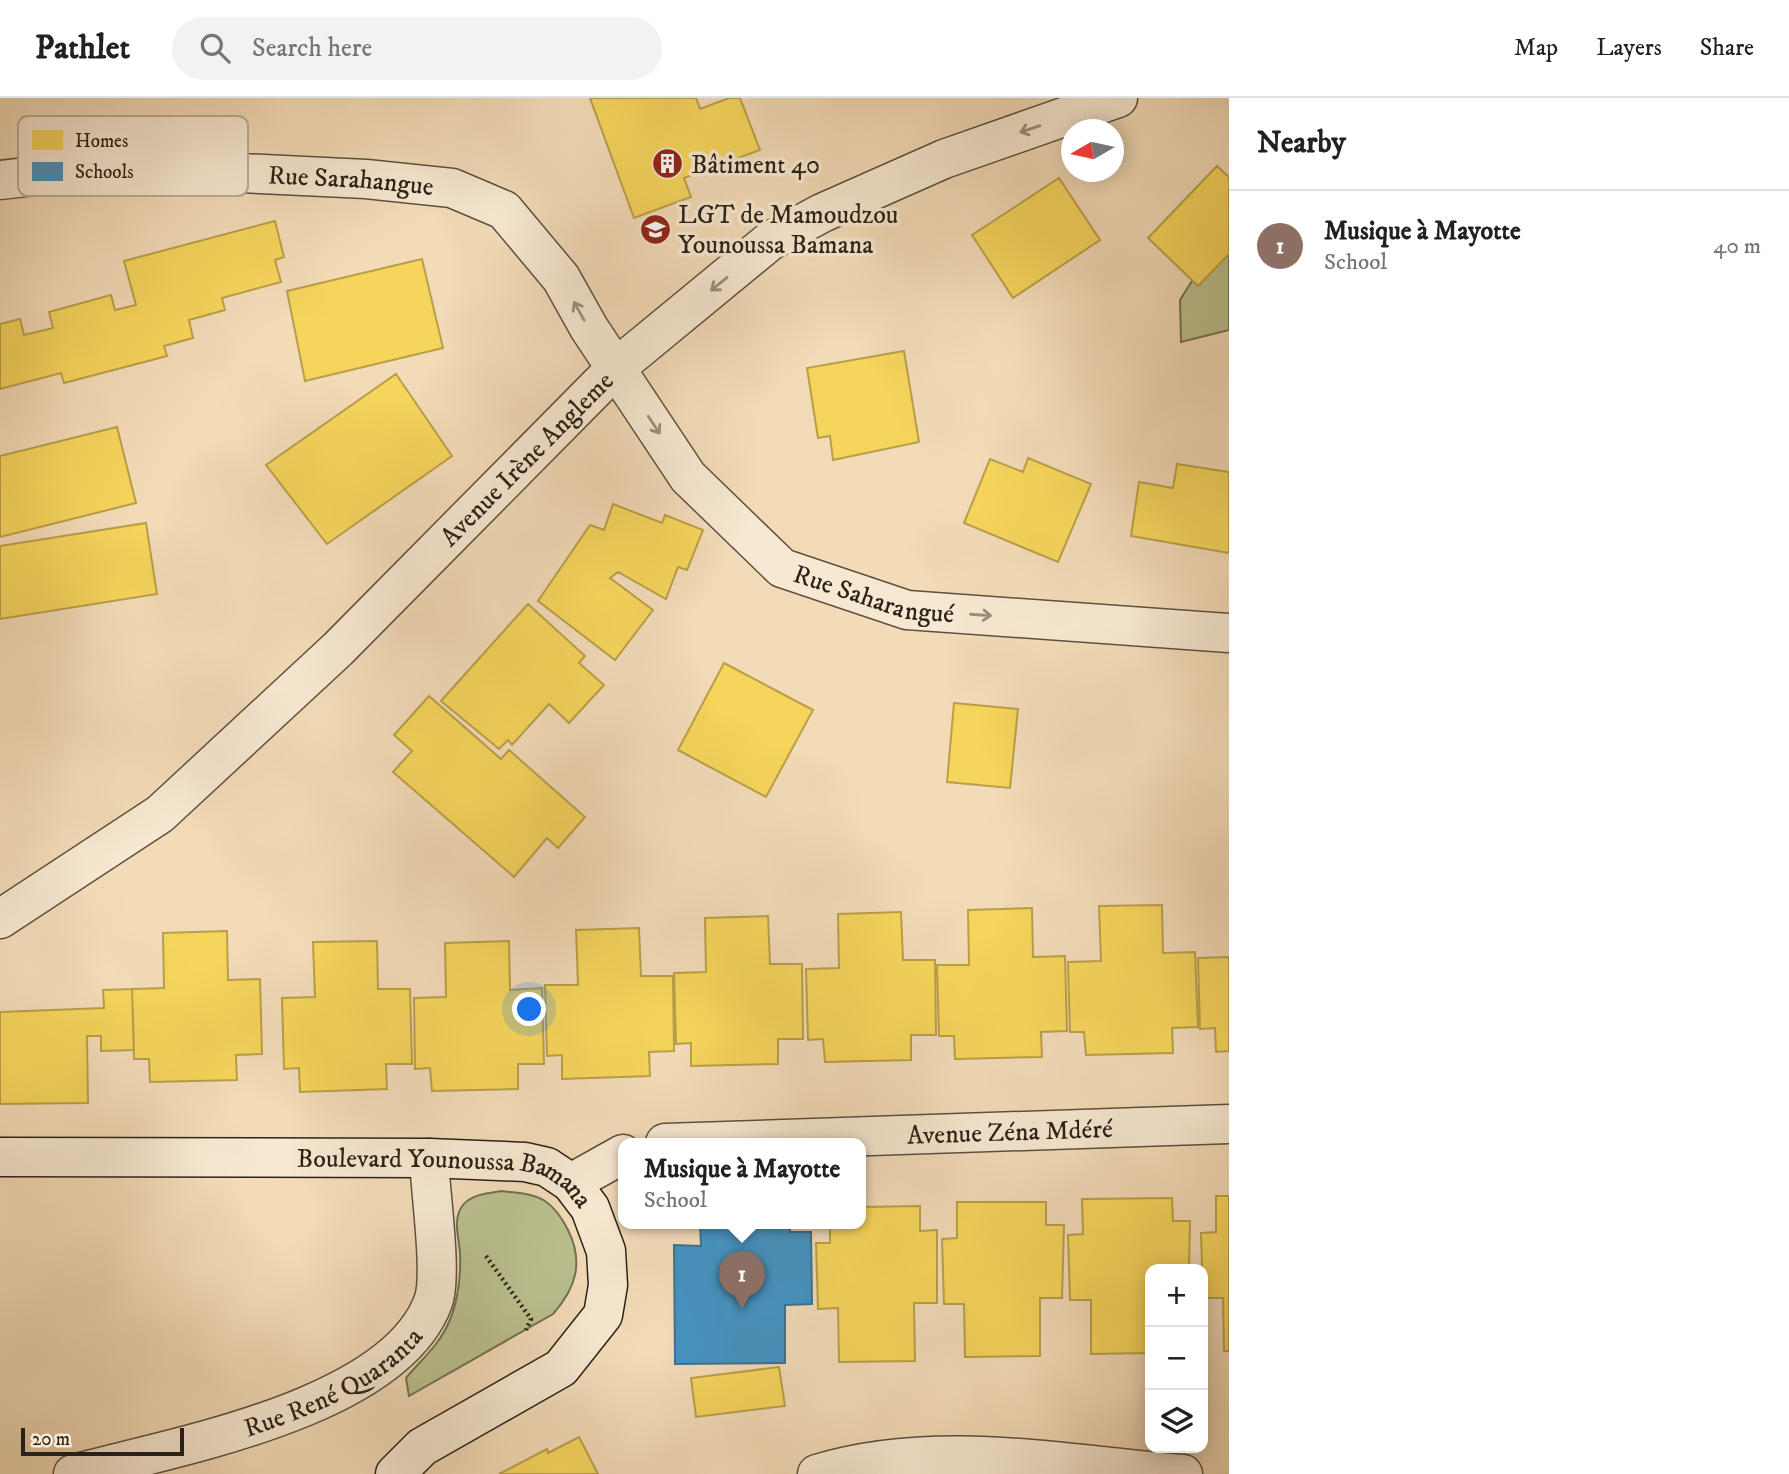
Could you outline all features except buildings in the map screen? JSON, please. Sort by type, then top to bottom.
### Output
[{"type":"street","name":"Avenue Irène Angleme","points":[[0,919],[160,814],[338,649],[617,367],[771,241],[822,213],[944,159],[1118,98]]},
{"type":"street","name":"Rue Sarahangue","points":[[248,173],[366,179],[452,188],[504,210],[561,278],[589,328],[617,367]]},
{"type":"street","name":"Rue Sarahangue","points":[[0,180],[18,178]]},
{"type":"street","name":"Rue Saharangué","points":[[617,367],[688,477],[782,568],[907,610],[1229,633]]},
{"type":"street","name":"Avenue Zéna Mdéré","points":[[813,1138],[1229,1124]]},
{"type":"street","name":"Boulevard Younoussa Bamana","points":[[0,1157],[429,1158],[525,1162],[547,1167],[571,1182],[590,1208],[606,1251],[608,1285],[603,1315],[561,1368],[422,1447],[395,1474]]},
{"type":"street","points":[[571,1182],[618,1157]]},
{"type":"street","name":"Rue René Quaranta","points":[[73,1474],[284,1418],[385,1364],[421,1328],[434,1299],[436,1251],[429,1158]]},
{"type":"street","points":[[817,1474],[885,1457],[971,1456],[1182,1474]]},
{"type":"path","points":[[479,1247],[531,1319],[524,1334],[522,1351],[537,1383]]},
{"type":"green space","points":[[1229,212],[1229,330],[1181,342],[1180,300],[1214,246]]},
{"type":"green space","points":[[502,1191],[540,1198],[558,1214],[568,1230],[576,1253],[572,1284],[553,1314],[409,1396],[406,1378],[441,1338],[455,1306],[460,1270],[457,1222],[460,1210],[471,1198]]},
{"type":"place","name":"Bâtiment 40","points":[[668,164]]},
{"type":"place","name":"LGT de Mamoudzou Younoussa Bamana","points":[[655,229]]},
{"type":"place","name":"Musique à Mayotte","points":[[742,1309]]}]
